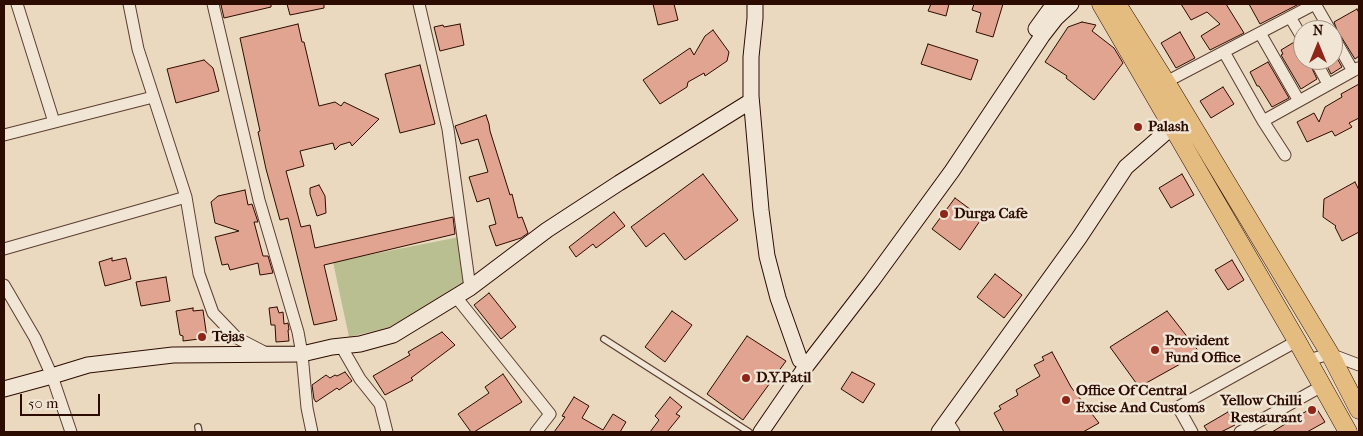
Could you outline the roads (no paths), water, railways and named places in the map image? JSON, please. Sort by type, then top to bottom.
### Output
[{"type":"main road","points":[[1101,4],[1297,340],[1348,432]]},
{"type":"main road","points":[[1117,4],[1330,354],[1359,410]]},
{"type":"street","points":[[17,4],[54,122]]},
{"type":"street","points":[[129,4],[138,49],[186,197],[199,274],[213,313],[236,338],[268,354]]},
{"type":"street","points":[[213,4],[258,200],[298,332],[307,408],[312,432]]},
{"type":"street","points":[[419,4],[448,129],[470,288]]},
{"type":"street","points":[[755,4],[751,57],[751,102],[767,258],[778,298],[803,362]]},
{"type":"street","points":[[750,432],[803,362],[902,221],[945,165],[1054,4]]},
{"type":"street","points":[[761,432],[803,362],[871,282],[952,171],[1042,36],[1056,18],[1071,4]]},
{"type":"street","points":[[1166,82],[1315,4],[1324,20]]},
{"type":"street","points":[[1290,17],[1293,22]]},
{"type":"street","points":[[1260,32],[1299,101]]},
{"type":"street","points":[[1263,120],[1356,69],[1343,50]]},
{"type":"street","points":[[1224,52],[1285,155]]},
{"type":"street","points":[[1320,70],[1328,84]]},
{"type":"street","points":[[4,135],[153,97]]},
{"type":"street","points":[[4,389],[88,365],[173,355],[302,354],[360,344],[393,334],[470,288],[554,226],[618,183],[751,102]]},
{"type":"street","points":[[947,428],[1126,167],[1173,126]]},
{"type":"street","points":[[4,249],[186,197]]},
{"type":"street","points":[[4,285],[35,338],[52,376],[71,432]]},
{"type":"street","points":[[456,297],[550,414],[536,432]]},
{"type":"street","points":[[1192,432],[1178,407],[1297,340]]},
{"type":"street","points":[[342,346],[360,379],[380,404],[387,432]]},
{"type":"street","points":[[1308,360],[1330,354],[1359,365]]},
{"type":"street","points":[[1240,432],[1322,386]]},
{"type":"lane","points":[[604,339],[750,432]]},
{"type":"place","name":"Palash","points":[[1138,127]]},
{"type":"place","name":"Durga Cafe","points":[[944,214]]},
{"type":"place","name":"Tejas","points":[[202,337]]},
{"type":"place","name":"Provident Fund Office","points":[[1155,350]]},
{"type":"place","name":"D.Y.Patil","points":[[746,378]]},
{"type":"place","name":"Office Of Central Excise And Customs","points":[[1066,400]]},
{"type":"place","name":"Yellow Chilli Restaurant","points":[[1312,410]]}]
